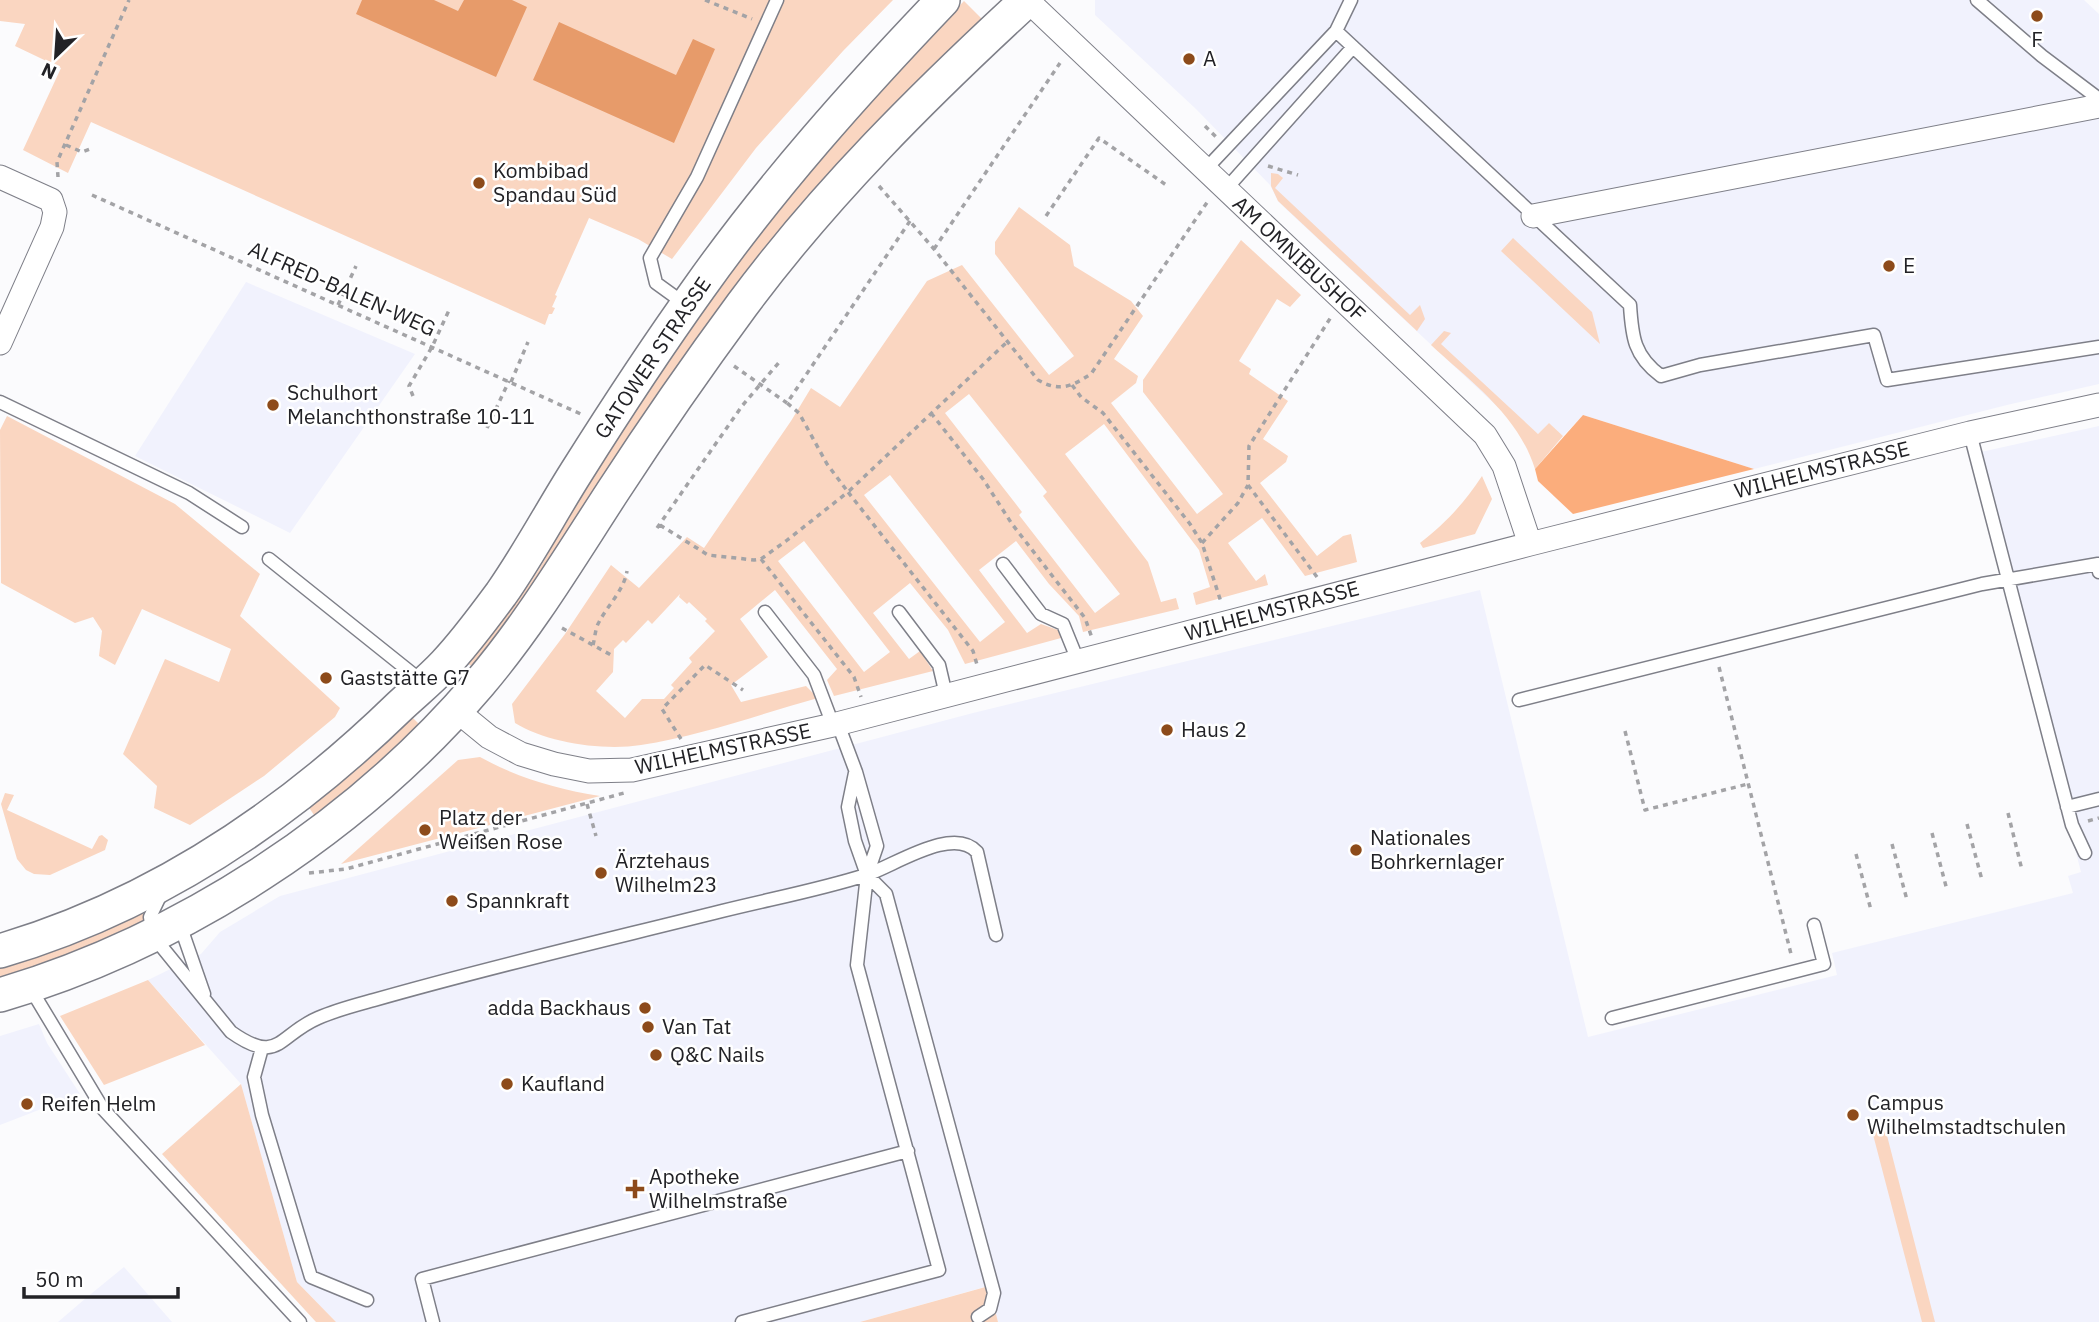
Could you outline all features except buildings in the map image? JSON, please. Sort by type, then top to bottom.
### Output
[{"type":"main road","name":"GATOWER STRASSE","points":[[425,683],[450,659],[499,596],[543,530],[575,474],[687,305],[785,174],[843,106],[943,0]]},
{"type":"main road","name":"GATOWER STRASSE","points":[[456,710],[535,611],[666,411],[746,300],[869,155],[960,62],[1027,0]]},
{"type":"main road","name":"WILHELMSTRASSE","points":[[425,683],[456,710]]},
{"type":"main road","points":[[0,951],[39,939],[108,911],[229,846],[289,803],[371,734],[425,683]]},
{"type":"main road","points":[[14,991],[166,929],[250,881],[314,836],[387,777],[456,710]]},
{"type":"main road","points":[[289,803],[314,836]]},
{"type":"street","name":"AM OMNIBUSHOF","points":[[1027,0],[1205,170],[1217,195],[1485,435],[1504,466],[1530,544]]},
{"type":"street","points":[[1533,216],[2099,106]]},
{"type":"street","points":[[0,177],[51,200],[55,212],[52,227],[0,343]]},
{"type":"street","name":"WILHELMSTRASSE","points":[[456,710],[489,737],[521,754],[589,771],[632,770],[835,724],[1530,544],[1970,433],[2099,405]]},
{"type":"lane","points":[[687,305],[656,283],[650,258],[697,177],[777,0]]},
{"type":"lane","points":[[1205,170],[1336,32],[1351,0]]},
{"type":"lane","points":[[1977,0],[2042,56],[2099,99]]},
{"type":"lane","points":[[1336,32],[1630,305],[1632,333],[1641,359],[1661,376],[1700,365],[1874,335],[1887,380],[2099,347]]},
{"type":"lane","points":[[1217,195],[1353,47]]},
{"type":"lane","points":[[0,402],[188,493],[242,527]]},
{"type":"lane","points":[[1970,433],[2067,807],[2085,853]]},
{"type":"lane","points":[[269,559],[425,683]]},
{"type":"lane","points":[[1003,564],[1041,614],[1063,624],[1078,661]]},
{"type":"lane","points":[[1519,700],[2008,578],[2098,564],[2099,572]]},
{"type":"lane","points":[[741,1322],[939,1270],[858,965],[867,875],[877,846],[856,772],[814,676],[765,612]]},
{"type":"lane","points":[[899,612],[939,665],[946,695]]},
{"type":"lane","points":[[856,772],[848,807],[855,841],[867,875],[887,894],[994,1293],[990,1310],[978,1317]]},
{"type":"lane","points":[[2067,807],[2099,799]]},
{"type":"lane","points":[[170,880],[150,916],[166,929],[208,1004],[231,1032],[247,1043],[262,1048],[277,1045],[319,1017],[371,1001],[532,957],[867,875],[928,847],[963,842],[971,845],[977,852],[996,935]]},
{"type":"lane","points":[[1612,1018],[1825,964],[1814,925]]},
{"type":"lane","points":[[166,929],[208,1004]]},
{"type":"lane","points":[[14,991],[103,1109],[300,1322]]},
{"type":"lane","points":[[262,1048],[254,1077],[262,1115],[311,1277],[367,1300]]},
{"type":"lane","points":[[433,1322],[422,1279],[908,1151]]},
{"type":"path","points":[[58,177],[57,162],[129,0]]},
{"type":"path","points":[[705,0],[766,25]]},
{"type":"path","points":[[934,248],[1060,63]]},
{"type":"path","points":[[1046,216],[1099,138],[1169,187]]},
{"type":"path","points":[[65,145],[82,152],[90,149]]},
{"type":"path","points":[[1268,166],[1298,175]]},
{"type":"path","points":[[879,186],[934,248],[1038,380],[1051,388],[1072,385],[1091,374],[1217,195]]},
{"type":"path","name":"ALFRED-BALEN-WEG","points":[[92,195],[578,412]]},
{"type":"path","points":[[787,403],[911,221]]},
{"type":"path","points":[[338,305],[356,267]]},
{"type":"path","points":[[413,396],[409,386],[432,347],[450,308]]},
{"type":"path","points":[[1202,543],[1238,503],[1248,485],[1249,446],[1331,317]]},
{"type":"path","points":[[487,428],[528,342]]},
{"type":"path","points":[[781,360],[742,406],[659,527],[708,555],[761,559],[848,492],[1007,342]]},
{"type":"path","points":[[734,366],[799,413],[827,464],[973,651],[978,668]]},
{"type":"path","points":[[1072,385],[1080,397],[1103,413],[1190,524],[1202,543],[1222,606]]},
{"type":"path","points":[[931,412],[989,487],[1012,524],[1085,618],[1092,639]]},
{"type":"path","points":[[1248,485],[1321,581]]},
{"type":"path","points":[[761,559],[854,677],[861,697]]},
{"type":"path","points":[[593,645],[597,625],[625,583],[627,571]]},
{"type":"path","points":[[562,628],[611,655]]},
{"type":"path","points":[[1715,651],[1795,971]]},
{"type":"path","points":[[682,741],[662,709],[705,665],[743,690]]},
{"type":"path","points":[[1625,731],[1645,810],[1748,784]]},
{"type":"path","points":[[586,803],[596,835]]},
{"type":"path","points":[[2007,813],[2022,870]]},
{"type":"path","points":[[1967,824],[1982,880]]},
{"type":"path","points":[[1932,833],[1947,890]]},
{"type":"path","points":[[1892,844],[1907,900]]},
{"type":"path","points":[[1856,854],[1871,910]]},
{"type":"shaded area","name":"Kombibad Spandau Süd","points":[[0,0],[893,0],[756,148],[672,259],[638,239],[589,218],[555,295],[557,296],[552,307],[555,308],[552,314],[549,314],[545,325],[91,122],[68,173],[23,150],[61,68],[15,46],[25,24],[0,21]]},
{"type":"shaded area","points":[[362,0],[434,0],[458,11],[464,0],[512,0],[527,7],[496,77],[356,14]]},
{"type":"shaded area","points":[[1095,0],[2084,0],[2099,14],[2099,384],[1754,469],[1583,415],[1563,436],[1549,423],[1538,434],[1519,417],[1502,411],[1288,211],[1278,201],[1270,185],[1196,109],[1095,15]]},
{"type":"shaded area","points":[[964,1],[983,20],[565,543],[474,668],[467,663],[533,578],[562,521],[664,362],[744,246],[842,129]]},
{"type":"shaded area","points":[[559,22],[676,75],[693,39],[715,49],[674,143],[533,80]]},
{"type":"shaded area","points":[[1271,173],[1283,178],[1275,188],[1410,315],[1420,305],[1425,319],[1417,331],[1278,201],[1271,186]]},
{"type":"shaded area","points":[[1019,207],[1070,245],[1074,266],[1131,301],[1143,316],[1114,359],[1138,376],[1136,383],[1111,403],[1197,514],[1223,494],[1143,392],[1143,380],[1241,240],[1301,295],[1290,307],[1277,299],[1239,361],[1251,369],[1249,374],[1288,401],[1263,439],[1288,456],[1286,462],[1260,483],[1317,556],[1343,536],[1351,534],[1357,562],[1305,576],[1262,518],[1228,543],[1256,581],[1265,574],[1268,585],[1196,605],[1193,593],[1210,587],[1199,550],[1104,424],[1065,454],[1148,562],[1161,602],[1176,598],[1179,609],[1083,632],[1079,616],[1049,584],[1016,541],[979,570],[1027,633],[1041,624],[1058,630],[1061,638],[965,664],[948,630],[910,583],[873,613],[909,659],[920,651],[933,671],[834,696],[827,680],[837,669],[775,590],[740,619],[768,657],[731,685],[741,702],[806,686],[818,698],[685,736],[626,747],[576,744],[543,736],[515,723],[512,704],[565,634],[611,565],[639,588],[687,537],[704,548],[811,388],[840,407],[927,281],[962,265],[1049,375],[1074,356],[995,254],[995,242]],"holes":[[[969,394],[1047,492],[1043,496],[1120,594],[1095,613],[1019,515],[1022,512],[945,413]],[[890,475],[1005,622],[980,642],[864,495]],[[804,541],[890,652],[864,672],[778,561]],[[680,594],[679,597],[687,604],[689,602],[715,631],[689,658],[692,662],[671,685],[674,688],[664,699],[642,699],[625,718],[596,691],[613,672],[614,649],[623,640],[626,643],[648,620],[652,624]]]},
{"type":"shaded area","points":[[1513,238],[1592,312],[1600,344],[1501,251]]},
{"type":"shaded area","name":"Schulhort Melanchthonstraße 10-11","points":[[246,282],[415,354],[290,533],[135,456]]},
{"type":"shaded area","points":[[1444,331],[1451,333],[1441,344],[1538,434],[1549,423],[1563,436],[1535,469],[1517,432],[1505,416],[1477,386],[1431,345]]},
{"type":"shaded area","points":[[1583,415],[1754,469],[1573,514],[1538,481],[1535,469]]},
{"type":"shaded area","points":[[7,416],[175,504],[260,574],[240,616],[340,708],[335,717],[264,776],[190,825],[154,808],[157,786],[123,754],[165,659],[219,682],[231,649],[142,609],[115,665],[99,656],[102,631],[93,617],[75,623],[1,583],[0,430]]},
{"type":"shaded area","points":[[2099,426],[2099,1322],[998,1322],[988,1286],[860,1322],[336,1322],[297,1282],[241,1084],[148,980],[201,954],[220,932],[280,896],[973,713],[1480,590],[1588,1037],[1837,975],[1832,953],[2073,893],[2068,876],[2081,872],[1972,454]]},
{"type":"shaded area","points":[[1482,476],[1492,499],[1475,534],[1423,548],[1420,543],[1454,512]]},
{"type":"shaded area","points":[[410,715],[421,726],[316,818],[308,806]]},
{"type":"shaded area","name":"Platz der Weißen Rose","points":[[480,757],[538,782],[600,796],[341,864],[458,760]]},
{"type":"shaded area","points":[[5,793],[14,795],[7,810],[92,849],[102,835],[108,840],[105,850],[50,875],[34,874],[26,870],[17,859],[1,804]]},
{"type":"shaded area","points":[[143,911],[145,925],[0,982],[0,966]]},
{"type":"shaded area","points":[[148,980],[205,1045],[104,1085],[60,1016]]},
{"type":"shaded area","points":[[39,1024],[47,1043],[80,1094],[0,1125],[0,1036]]},
{"type":"shaded area","points":[[241,1084],[297,1282],[336,1322],[316,1322],[162,1154]]},
{"type":"shaded area","points":[[1883,1120],[1935,1322],[1922,1322],[1870,1123]]},
{"type":"shaded area","points":[[124,1267],[172,1322],[58,1322],[86,1298]]},
{"type":"shaded area","points":[[989,1286],[998,1322],[860,1322]]},
{"type":"place","name":"F","points":[[2037,16]]},
{"type":"place","name":"A","points":[[1189,59]]},
{"type":"place","name":"Kombibad Spandau Süd","points":[[479,183]]},
{"type":"place","name":"E","points":[[1889,266]]},
{"type":"place","name":"Schulhort Melanchthonstraße 10-11","points":[[273,405]]},
{"type":"place","name":"Gaststätte G7","points":[[326,678]]},
{"type":"place","name":"Haus 2","points":[[1167,730]]},
{"type":"place","name":"Platz der Weißen Rose","points":[[425,830]]},
{"type":"place","name":"Nationales Bohrkernlager","points":[[1356,850]]},
{"type":"place","name":"Ärztehaus Wilhelm23","points":[[601,873]]},
{"type":"place","name":"Spannkraft","points":[[452,901]]},
{"type":"place","name":"adda Backhaus","points":[[645,1008]]},
{"type":"place","name":"Van Tat","points":[[648,1027]]},
{"type":"place","name":"Q&C Nails","points":[[656,1055]]},
{"type":"place","name":"Kaufland","points":[[507,1084]]},
{"type":"place","name":"Reifen Helm","points":[[27,1104]]},
{"type":"place","name":"Campus Wilhelmstadtschulen","points":[[1853,1115]]},
{"type":"place","name":"Apotheke Wilhelmstraße","points":[[635,1189]]}]
